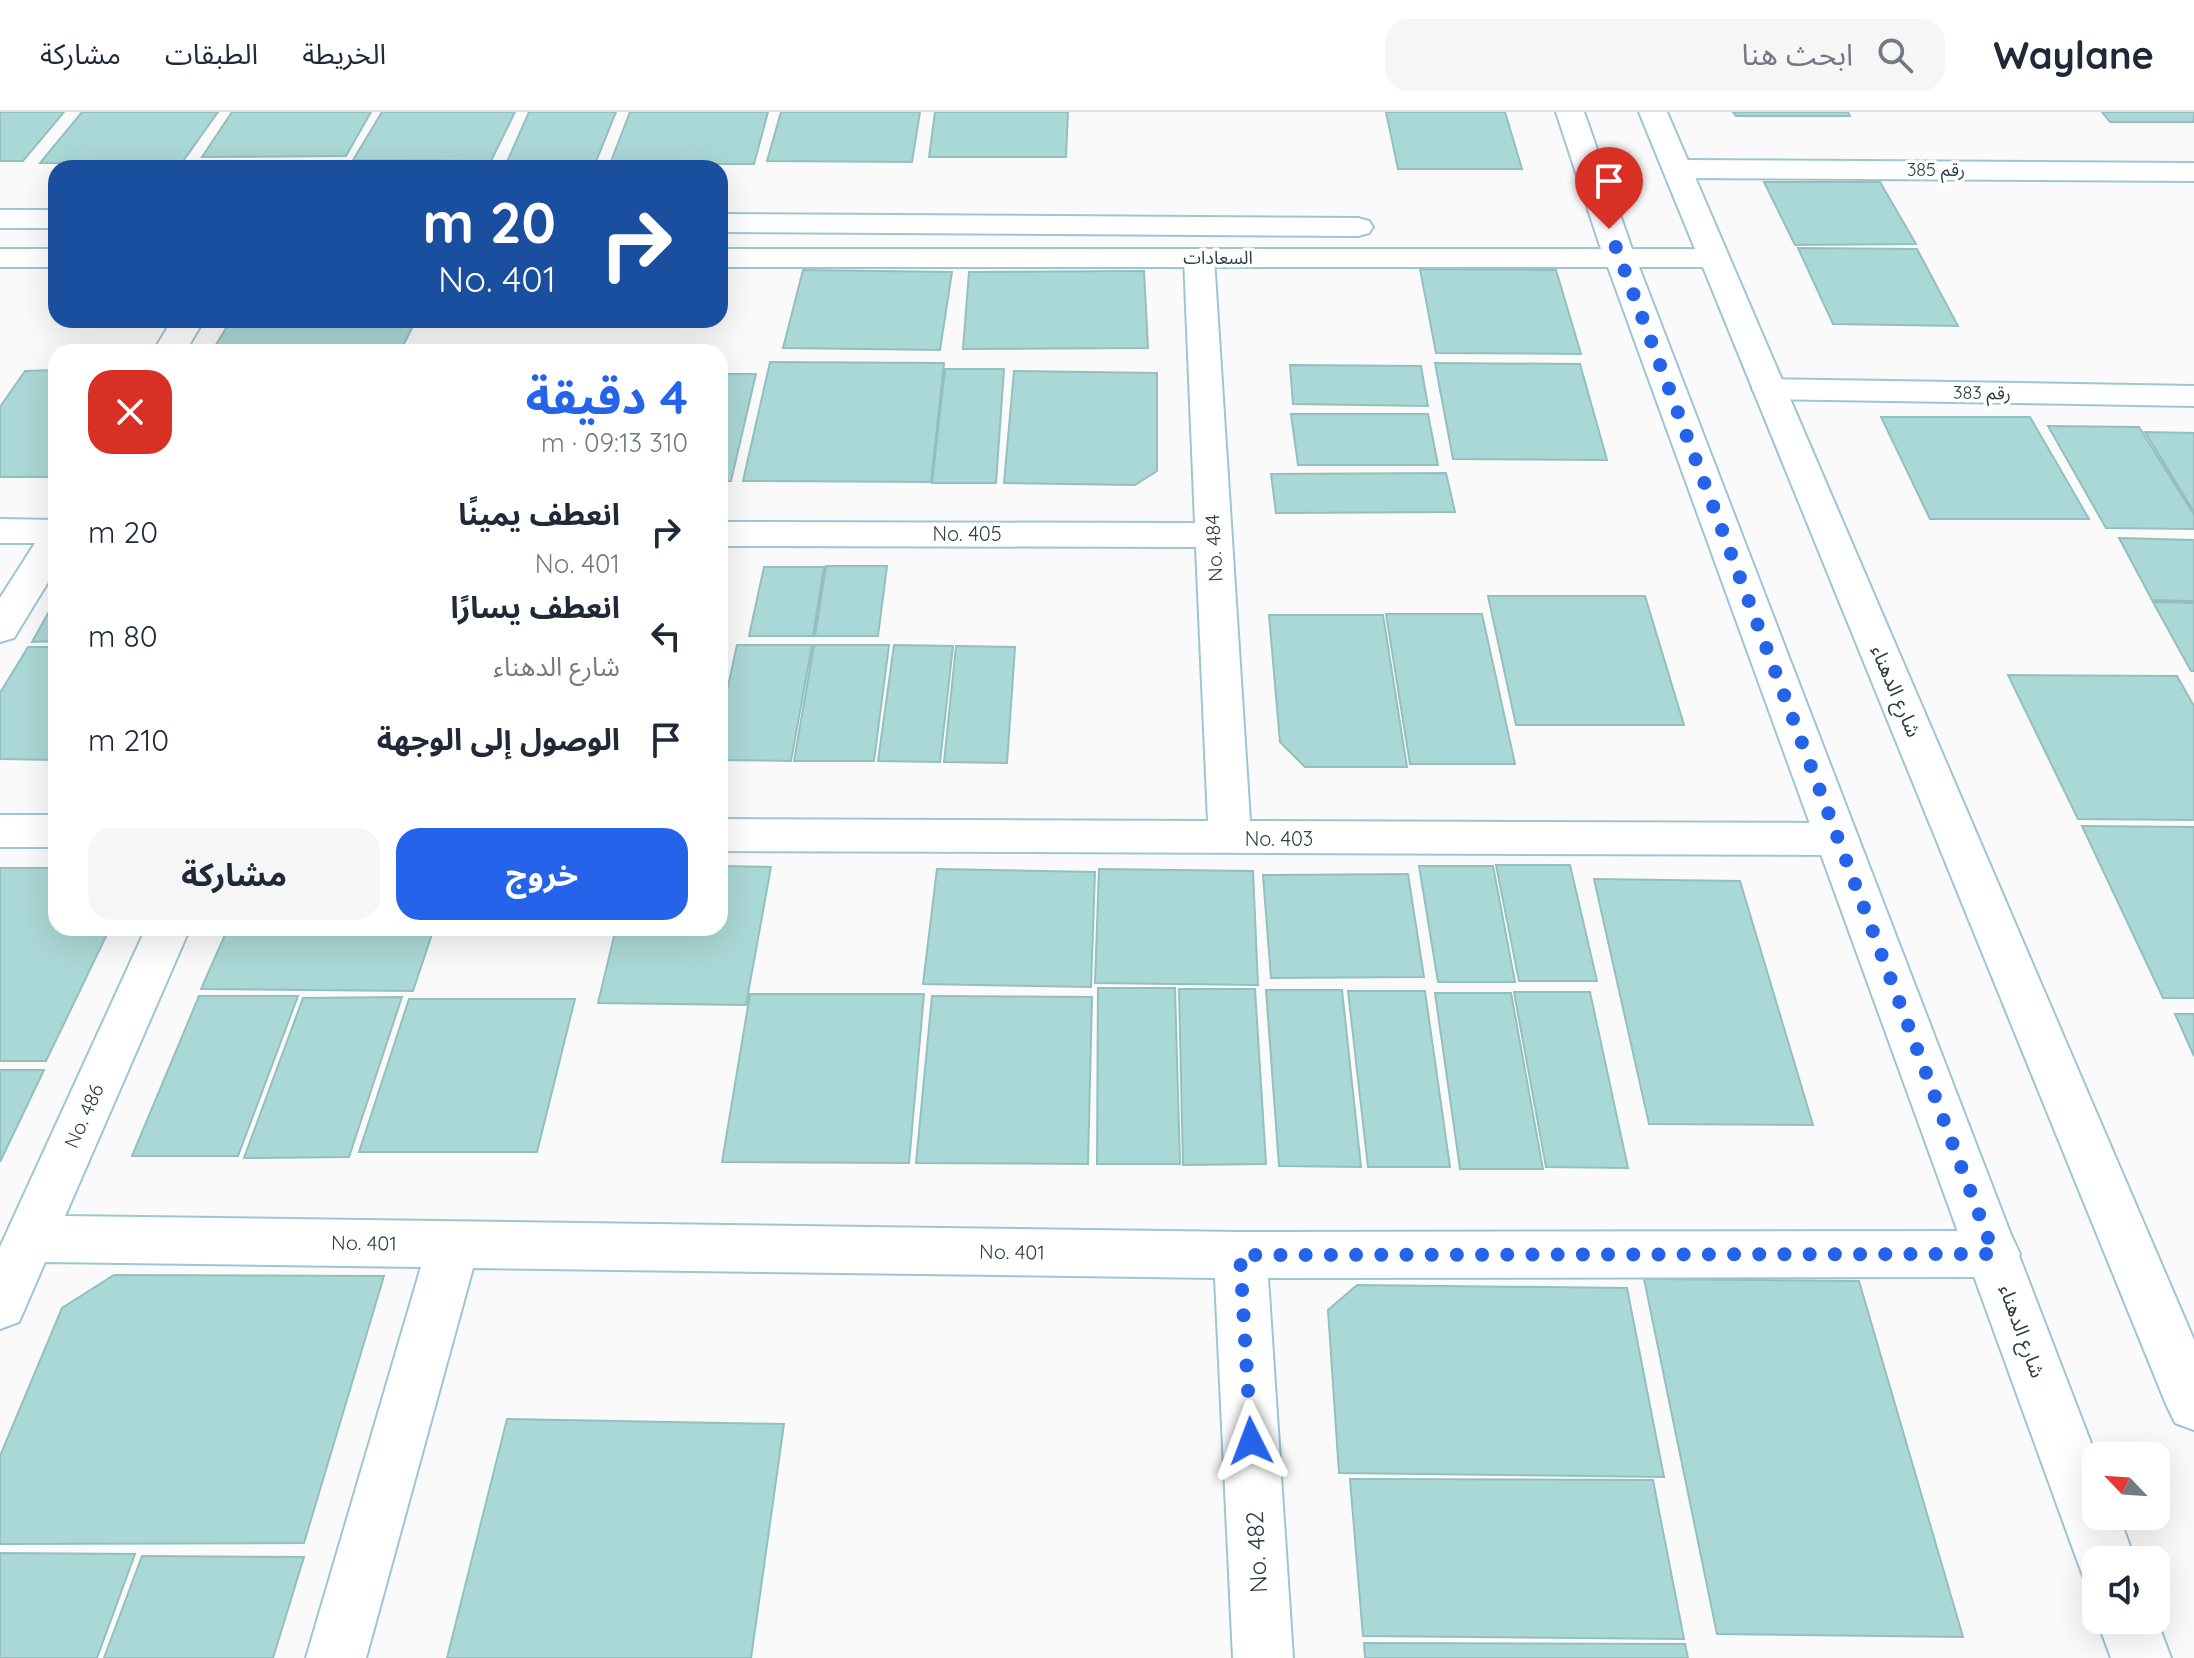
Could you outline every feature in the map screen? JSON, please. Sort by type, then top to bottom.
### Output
[{"type":"street","name":"شارع الدهناء","points":[[1570,112],[1612,236],[2101,1546]]},
{"type":"street","name":"شارع الدهناء","points":[[1653,112],[1678,169],[1698,238],[1769,389],[2194,1404]]},
{"type":"street","name":"رقم 385","points":[[1678,169],[2194,172]]},
{"type":"street","points":[[0,219],[48,219]]},
{"type":"street","name":"السعادات","points":[[728,223],[1387,227]]},
{"type":"street","name":"السعادات","points":[[728,258],[1199,258],[1612,236],[1698,238]]},
{"type":"street","points":[[0,258],[48,258]]},
{"type":"street","name":"No. 484","points":[[1199,258],[1230,839]]},
{"type":"street","name":"رقم 383","points":[[1769,389],[2194,396]]},
{"type":"street","points":[[0,531],[48,532]]},
{"type":"street","name":"No. 405","points":[[728,534],[1214,535]]},
{"type":"street","points":[[0,629],[48,552]]},
{"type":"street","points":[[0,831],[48,831]]},
{"type":"street","name":"No. 403","points":[[728,835],[1837,839]]},
{"type":"street","name":"No. 486","points":[[0,1305],[164,936]]},
{"type":"street","name":"No. 401","points":[[29,1239],[1240,1255],[1994,1254]]},
{"type":"street","points":[[336,1658],[454,1244]]},
{"type":"street","name":"No. 482","points":[[1240,1255],[1263,1658]]},
{"type":"street","points":[[2132,1634],[2141,1658]]},
{"type":"building","points":[[0,112],[64,112],[23,161],[0,161]]},
{"type":"building","points":[[82,112],[218,112],[184,160],[48,160],[48,163],[40,163]]},
{"type":"building","points":[[232,112],[371,112],[346,156],[202,157]]},
{"type":"building","points":[[382,112],[515,112],[491,160],[353,160]]},
{"type":"building","points":[[529,112],[616,112],[597,160],[508,160]]},
{"type":"building","points":[[630,112],[768,112],[754,164],[728,164],[728,160],[612,160]]},
{"type":"building","points":[[781,112],[920,112],[912,162],[767,161]]},
{"type":"building","points":[[935,112],[1068,112],[1066,157],[929,157]]},
{"type":"building","points":[[1386,112],[1505,112],[1522,169],[1398,169]]},
{"type":"building","points":[[1733,112],[1848,112],[1850,116],[1736,116]]},
{"type":"building","points":[[2102,112],[2194,112],[2194,122],[2110,122]]},
{"type":"building","points":[[1764,182],[1880,182],[1916,244],[1795,245]]},
{"type":"building","points":[[1798,248],[1917,249],[1958,326],[1833,324]]},
{"type":"building","points":[[1420,269],[1556,270],[1581,354],[1436,353]]},
{"type":"building","points":[[803,270],[952,272],[940,350],[783,348]]},
{"type":"building","points":[[1144,271],[1148,348],[963,349],[969,272]]},
{"type":"building","points":[[226,328],[412,328],[404,344],[216,344]]},
{"type":"building","points":[[770,362],[944,363],[931,482],[743,481]]},
{"type":"building","points":[[1435,363],[1580,364],[1607,460],[1453,459]]},
{"type":"building","points":[[1290,365],[1421,366],[1428,406],[1293,404]]},
{"type":"building","points":[[945,369],[1004,369],[996,483],[932,483]]},
{"type":"building","points":[[48,370],[48,477],[0,477],[0,407],[25,371]]},
{"type":"building","points":[[1014,371],[1157,373],[1157,471],[1135,485],[1004,483]]},
{"type":"building","points":[[728,374],[756,374],[731,481],[728,481]]},
{"type":"building","points":[[1291,414],[1428,414],[1438,465],[1298,465]]},
{"type":"building","points":[[1881,417],[2030,417],[2089,519],[1930,519]]},
{"type":"building","points":[[2048,426],[2139,427],[2194,515],[2194,529],[2106,528]]},
{"type":"building","points":[[2145,432],[2194,433],[2194,512]]},
{"type":"building","points":[[1446,473],[1455,512],[1276,513],[1271,474]]},
{"type":"building","points":[[2119,538],[2194,540],[2194,601],[2152,600]]},
{"type":"building","points":[[826,566],[887,566],[878,636],[815,636]]},
{"type":"building","points":[[764,567],[824,567],[813,636],[749,636]]},
{"type":"building","points":[[1488,596],[1645,596],[1684,725],[1516,725]]},
{"type":"building","points":[[2153,602],[2194,603],[2194,671],[2191,671]]},
{"type":"building","points":[[48,613],[48,641],[32,642]]},
{"type":"building","points":[[1386,614],[1482,614],[1515,764],[1410,764]]},
{"type":"building","points":[[1269,615],[1383,615],[1407,767],[1305,767],[1280,742]]},
{"type":"building","points":[[737,645],[812,645],[791,761],[728,760],[728,686]]},
{"type":"building","points":[[814,645],[889,645],[874,761],[794,761]]},
{"type":"building","points":[[894,645],[953,646],[940,762],[878,761]]},
{"type":"building","points":[[956,646],[1015,647],[1007,763],[944,762]]},
{"type":"building","points":[[28,647],[48,647],[48,760],[0,759],[0,693]]},
{"type":"building","points":[[2008,675],[2177,676],[2194,706],[2194,820],[2078,819]]},
{"type":"building","points":[[2082,826],[2194,827],[2194,998],[2163,998]]},
{"type":"building","points":[[1496,865],[1570,865],[1597,981],[1519,981]]},
{"type":"building","points":[[728,866],[771,867],[746,1005],[598,1003],[614,936],[728,936]]},
{"type":"building","points":[[1419,866],[1493,866],[1515,982],[1438,982]]},
{"type":"building","points":[[0,868],[48,868],[48,936],[106,936],[46,1061],[0,1061]]},
{"type":"building","points":[[937,869],[1095,872],[1091,987],[923,984]]},
{"type":"building","points":[[1099,869],[1253,871],[1258,985],[1095,983]]},
{"type":"building","points":[[1408,874],[1424,977],[1271,978],[1263,875]]},
{"type":"building","points":[[1594,879],[1740,881],[1813,1125],[1649,1124]]},
{"type":"building","points":[[224,936],[431,936],[413,991],[201,989]]},
{"type":"building","points":[[1098,988],[1175,988],[1180,1164],[1097,1164]]},
{"type":"building","points":[[1179,989],[1255,989],[1266,1164],[1183,1165]]},
{"type":"building","points":[[1266,990],[1342,990],[1361,1167],[1279,1166]]},
{"type":"building","points":[[1348,991],[1425,991],[1450,1167],[1368,1167]]},
{"type":"building","points":[[1514,992],[1590,992],[1628,1168],[1546,1167]]},
{"type":"building","points":[[1435,993],[1511,993],[1543,1169],[1460,1169]]},
{"type":"building","points":[[750,994],[924,994],[909,1163],[722,1162]]},
{"type":"building","points":[[199,996],[298,996],[238,1156],[132,1156]]},
{"type":"building","points":[[932,996],[1092,997],[1088,1164],[916,1163]]},
{"type":"building","points":[[402,997],[349,1157],[244,1158],[303,998]]},
{"type":"building","points":[[409,999],[575,999],[537,1152],[359,1152]]},
{"type":"building","points":[[2175,1014],[2194,1014],[2194,1056]]},
{"type":"building","points":[[0,1070],[44,1070],[0,1162]]},
{"type":"building","points":[[114,1275],[384,1276],[304,1543],[0,1544],[0,1456],[62,1308]]},
{"type":"building","points":[[1644,1279],[1859,1281],[1963,1637],[1717,1634]]},
{"type":"building","points":[[1357,1285],[1627,1288],[1664,1477],[1339,1473],[1328,1310]]},
{"type":"building","points":[[507,1419],[784,1424],[751,1658],[447,1658]]},
{"type":"building","points":[[1350,1479],[1653,1480],[1684,1639],[1363,1636]]},
{"type":"building","points":[[0,1553],[135,1554],[97,1658],[0,1658]]},
{"type":"building","points":[[142,1556],[304,1557],[273,1658],[104,1658]]},
{"type":"building","points":[[1364,1643],[1685,1644],[1688,1658],[1365,1658]]},
{"type":"route","points":[[1251,1441],[1240,1255],[1994,1254],[1609,229]]}]
